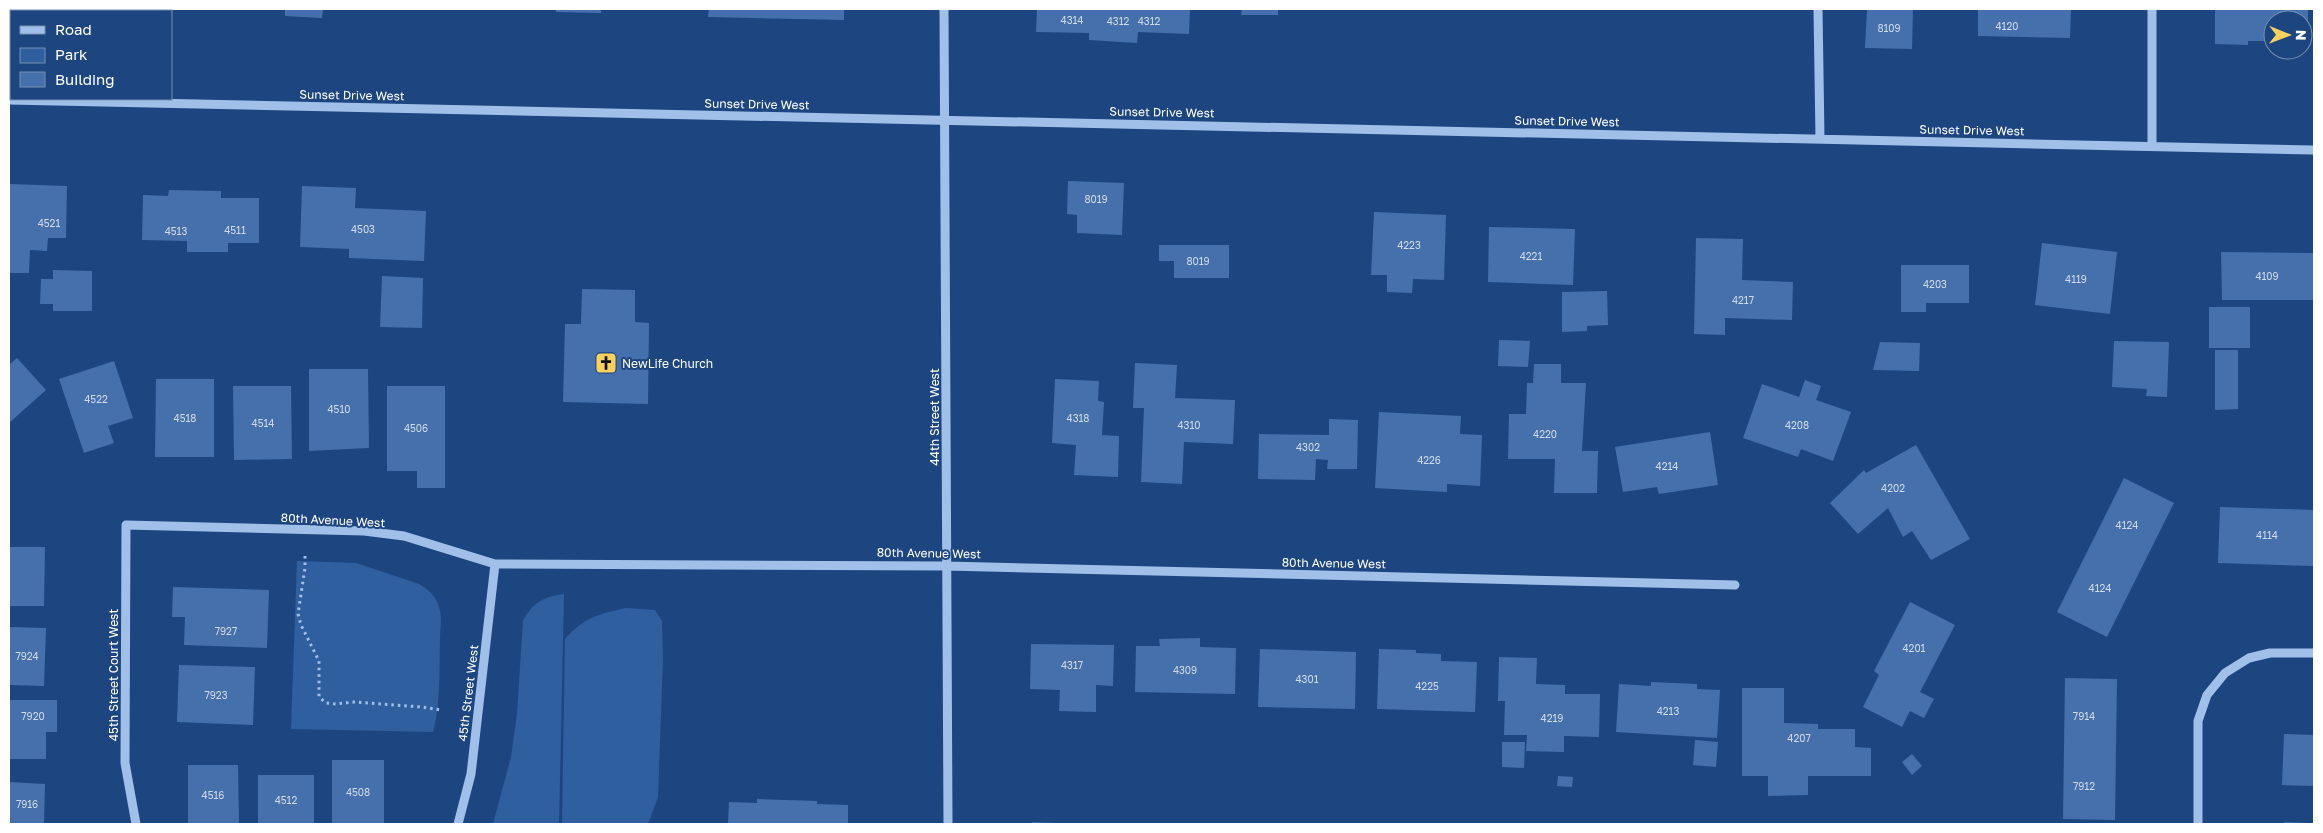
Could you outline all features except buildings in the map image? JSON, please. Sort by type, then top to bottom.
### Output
[{"type":"street","name":"44th Street West","points":[[944,9],[948,824]]},
{"type":"street","points":[[1818,9],[1820,139]]},
{"type":"street","points":[[2152,9],[2152,146]]},
{"type":"street","name":"Sunset Drive West","points":[[9,100],[2314,150]]},
{"type":"street","name":"80th Avenue West","points":[[126,525],[364,532],[404,536],[496,564],[947,566],[1735,585]]},
{"type":"street","name":"45th Street Court West","points":[[126,525],[125,763],[136,824]]},
{"type":"street","name":"45th Street West","points":[[458,824],[471,774],[496,564]]},
{"type":"street","points":[[2198,824],[2198,721],[2207,695],[2225,673],[2233,666],[2249,658],[2270,652],[2314,653]]},
{"type":"path","points":[[305,556],[306,568],[298,614],[300,625],[319,661],[319,697],[326,703],[354,702],[441,710]]},
{"type":"green space","points":[[297,561],[356,563],[419,584],[433,595],[439,607],[441,621],[438,698],[433,732],[291,729]]},
{"type":"green space","points":[[564,594],[559,824],[493,824],[511,757],[517,714],[523,621],[531,609],[540,601]]},
{"type":"green space","points":[[626,608],[655,610],[662,621],[663,658],[658,797],[648,824],[562,824],[565,639],[586,621],[607,612]]},
{"type":"place","name":"NewLife Church","points":[[606,363]]}]
